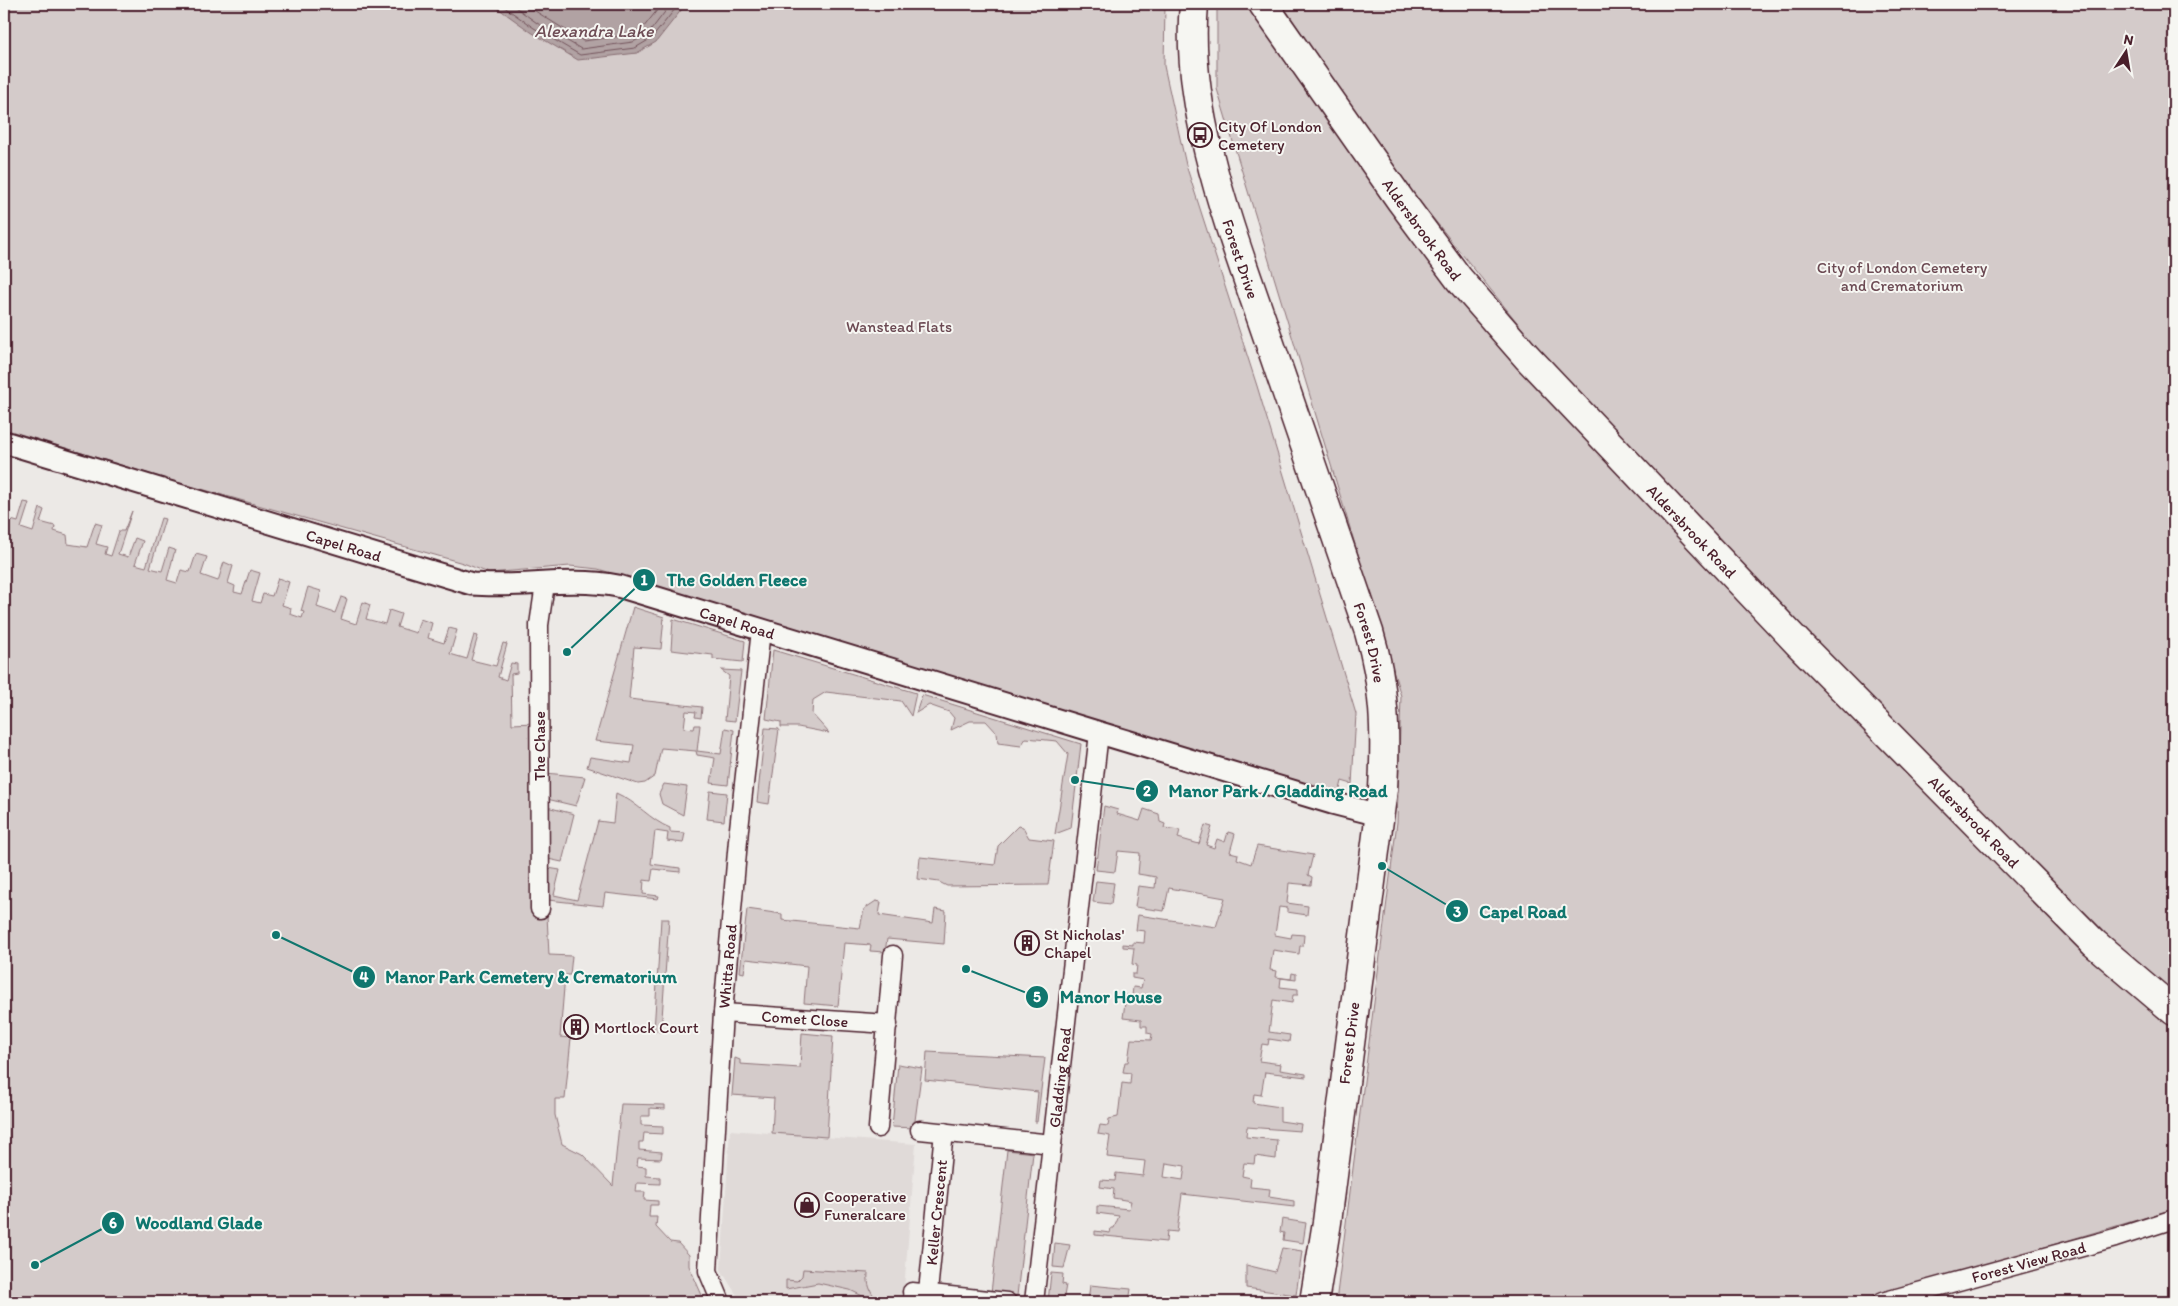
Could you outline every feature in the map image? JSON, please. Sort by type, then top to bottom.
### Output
[{"type":"main road","name":"Forest Drive","points":[[1194,4],[1197,86],[1216,187],[1375,654],[1386,720],[1383,789],[1327,1222],[1314,1302]]},
{"type":"main road","name":"Aldersbrook Road","points":[[1263,4],[1453,271],[1527,357],[1798,643],[2066,915],[2094,942],[2174,1011]]},
{"type":"street","name":"Capel Road","points":[[4,442],[472,584],[500,586],[583,581],[618,586],[1099,733],[1332,803],[1379,815]]},
{"type":"street","name":"The Chase","points":[[540,909],[539,625],[545,584]]},
{"type":"street","name":"Whitta Road","points":[[721,1302],[708,1271],[723,1013],[739,830],[761,630]]},
{"type":"street","name":"Gladding Road","points":[[1034,1302],[1099,733]]},
{"type":"street","points":[[878,1128],[893,955]]},
{"type":"street","name":"Comet Close","points":[[723,1013],[888,1024]]},
{"type":"street","points":[[920,1130],[1052,1144]]},
{"type":"street","name":"Keller Crescent","points":[[944,1132],[920,1292],[1007,1302]]},
{"type":"street","name":"Forest View Road","points":[[1882,1302],[2115,1238],[2174,1219]]},
{"type":"shaded area","points":[[730,1130],[916,1144],[903,1302],[741,1302],[721,1270]]},
{"type":"green space","name":"Wanstead Flats","points":[[4,4],[1165,4],[1164,66],[1186,165],[1257,386],[1356,714],[1352,784],[1342,781],[1339,794],[598,569],[570,566],[489,573],[463,563],[166,479],[4,429]]},
{"type":"green space","points":[[1217,4],[1257,4],[1439,266],[2084,946],[2174,1025],[2174,1209],[1859,1302],[1336,1302],[1397,822],[1401,696],[1217,89]]},
{"type":"green space","name":"City of London Cemetery and Crematorium","points":[[1282,4],[2174,4],[2174,1000],[2038,875],[1554,368],[1390,165]]},
{"type":"green space","points":[[24,502],[29,503],[21,528],[33,532],[40,508],[44,510],[40,522],[55,526],[54,531],[67,535],[68,544],[87,547],[95,523],[102,525],[96,544],[107,547],[105,554],[111,556],[119,531],[124,531],[132,511],[118,554],[128,557],[135,538],[143,541],[135,564],[146,567],[161,518],[165,519],[150,568],[162,571],[169,548],[175,550],[167,580],[177,583],[181,570],[190,572],[196,554],[207,557],[201,575],[218,581],[224,562],[233,566],[228,583],[235,586],[234,592],[242,594],[250,570],[260,573],[252,601],[260,603],[263,594],[272,596],[278,578],[289,582],[282,605],[291,608],[290,614],[302,618],[304,612],[301,611],[308,587],[321,591],[317,607],[335,613],[341,597],[347,599],[341,619],[356,624],[363,602],[370,605],[366,619],[385,624],[389,610],[401,614],[397,627],[416,633],[420,619],[432,623],[428,638],[444,643],[449,628],[457,630],[450,654],[467,659],[474,635],[478,636],[471,660],[496,666],[503,643],[507,644],[498,677],[506,680],[511,663],[517,664],[517,673],[511,674],[512,724],[534,723],[532,913],[547,915],[549,955],[572,956],[570,975],[565,975],[560,1037],[571,1038],[565,1099],[555,1099],[555,1115],[562,1144],[582,1154],[613,1186],[621,1104],[665,1105],[665,1109],[650,1108],[650,1116],[641,1116],[641,1125],[663,1126],[663,1134],[644,1133],[643,1142],[639,1142],[639,1150],[662,1152],[661,1159],[638,1158],[637,1166],[646,1167],[646,1176],[660,1177],[660,1184],[637,1183],[636,1192],[645,1192],[644,1200],[658,1201],[658,1205],[650,1205],[649,1217],[657,1217],[656,1227],[670,1242],[678,1243],[689,1255],[689,1266],[705,1302],[4,1302],[4,518],[18,522]]},
{"type":"green space","points":[[633,607],[664,617],[661,649],[634,647],[629,699],[702,707],[701,718],[695,717],[696,712],[686,711],[684,728],[694,729],[695,725],[700,725],[697,751],[721,754],[725,728],[734,730],[728,785],[711,783],[715,758],[697,755],[696,751],[661,748],[655,776],[645,783],[638,784],[587,767],[590,757],[631,763],[634,745],[595,741]]},
{"type":"green space","points":[[673,619],[745,641],[743,662],[713,659],[713,655],[671,650]]},
{"type":"green space","points":[[773,650],[916,693],[911,716],[901,701],[826,692],[813,700],[812,714],[829,733],[798,727],[781,727],[781,722],[766,719]]},
{"type":"green space","points":[[721,670],[741,671],[735,721],[725,720],[729,676]]},
{"type":"green space","points":[[922,695],[1081,744],[1071,828],[1055,834],[1068,754],[1057,741],[1026,738],[1021,746],[998,743],[997,733],[986,721],[970,721],[951,730],[954,718],[949,712],[929,705],[916,713]]},
{"type":"green space","points":[[765,728],[779,729],[769,804],[757,802]]},
{"type":"green space","points":[[546,773],[585,777],[576,806],[547,799]]},
{"type":"green space","points":[[664,784],[687,787],[683,815],[662,804],[659,794]]},
{"type":"green space","points":[[710,791],[727,793],[724,821],[707,819]]},
{"type":"green space","points":[[616,793],[670,828],[670,832],[685,833],[683,843],[667,841],[668,833],[655,831],[651,864],[680,868],[680,872],[653,869],[651,881],[644,880],[643,894],[659,896],[658,899],[605,893],[603,906],[548,900],[548,868],[560,870],[554,895],[577,900],[598,821],[613,823]]},
{"type":"green space","points":[[1104,806],[1118,810],[1117,814],[1140,821],[1144,809],[1159,814],[1160,822],[1165,824],[1164,828],[1180,830],[1178,838],[1199,844],[1205,825],[1212,827],[1206,845],[1214,848],[1217,839],[1225,842],[1228,832],[1235,834],[1230,852],[1238,854],[1237,859],[1251,864],[1257,846],[1313,855],[1308,875],[1312,877],[1311,885],[1289,883],[1287,903],[1308,906],[1307,915],[1287,912],[1287,908],[1279,907],[1275,935],[1291,938],[1292,934],[1304,935],[1303,946],[1300,946],[1299,954],[1273,950],[1270,970],[1277,971],[1276,977],[1291,979],[1292,973],[1296,974],[1296,980],[1281,978],[1280,987],[1298,989],[1298,995],[1293,995],[1292,1003],[1273,1000],[1269,1032],[1290,1035],[1289,1042],[1269,1039],[1268,1045],[1262,1044],[1259,1061],[1281,1064],[1280,1070],[1306,1074],[1306,1077],[1265,1072],[1261,1095],[1254,1094],[1253,1103],[1280,1107],[1280,1121],[1301,1124],[1300,1131],[1247,1127],[1246,1137],[1277,1140],[1276,1159],[1255,1156],[1254,1164],[1244,1163],[1242,1176],[1251,1178],[1250,1187],[1270,1189],[1269,1197],[1294,1201],[1294,1207],[1182,1194],[1177,1232],[1167,1231],[1166,1242],[1095,1235],[1095,1231],[1110,1233],[1119,1216],[1097,1213],[1097,1206],[1129,1209],[1131,1201],[1113,1198],[1114,1189],[1100,1187],[1101,1180],[1115,1181],[1116,1173],[1143,1176],[1145,1161],[1107,1157],[1110,1136],[1098,1134],[1100,1125],[1108,1126],[1109,1119],[1118,1117],[1122,1083],[1130,1084],[1131,1073],[1123,1072],[1125,1062],[1128,1062],[1131,1039],[1151,1040],[1152,1034],[1147,1033],[1147,1026],[1141,1026],[1141,1020],[1123,1018],[1126,995],[1132,996],[1133,987],[1141,988],[1143,980],[1132,978],[1132,974],[1136,974],[1137,965],[1132,964],[1134,948],[1123,947],[1123,944],[1133,945],[1133,942],[1144,943],[1145,931],[1136,930],[1138,915],[1216,927],[1225,898],[1169,888],[1164,911],[1135,907],[1138,886],[1155,888],[1156,877],[1138,874],[1140,853],[1118,851],[1115,872],[1096,870]],"holes":[[[1166,1163],[1185,1166],[1183,1180],[1164,1177]]]},
{"type":"green space","points":[[547,807],[574,814],[562,862],[548,859]]},
{"type":"green space","points":[[1018,826],[1023,827],[1029,838],[1054,841],[1048,885],[947,886],[939,882],[918,879],[920,857],[995,865],[998,846]]},
{"type":"green space","points":[[1096,881],[1114,883],[1111,904],[1093,902]]},
{"type":"green space","points":[[876,901],[881,902],[879,915],[933,923],[935,909],[946,911],[944,944],[887,939],[885,952],[870,951],[871,945],[844,943],[838,1006],[804,1003],[807,966],[746,959],[744,973],[740,972],[747,909],[782,914],[782,920],[860,928],[864,909]]},
{"type":"green space","points":[[661,919],[669,919],[661,1032],[654,1031]]},
{"type":"green space","points":[[802,1033],[833,1036],[827,1137],[772,1133],[774,1098],[732,1095],[735,1058],[740,1060],[740,1064],[800,1068]]},
{"type":"green space","points":[[927,1052],[1045,1058],[1037,1122],[1035,1122],[1038,1092],[925,1080]]},
{"type":"green space","points":[[898,1064],[922,1068],[914,1128],[892,1127]]},
{"type":"green space","points":[[1007,1150],[1033,1153],[1017,1296],[991,1293]]},
{"type":"green space","points":[[1282,1219],[1306,1223],[1303,1243],[1283,1240],[1284,1233],[1280,1232]]},
{"type":"green space","points":[[1055,1243],[1070,1245],[1064,1268],[1053,1267]]},
{"type":"green space","points":[[1282,1248],[1302,1251],[1296,1295],[1246,1288],[1246,1265],[1275,1272]]},
{"type":"green space","points":[[803,1269],[868,1273],[869,1284],[876,1299],[875,1302],[850,1290],[818,1283],[786,1289],[786,1280],[797,1281],[802,1276]]},
{"type":"green space","points":[[1051,1273],[1063,1274],[1062,1284],[1066,1285],[1063,1302],[1048,1302]]},
{"type":"green space","points":[[1090,1285],[1131,1289],[1129,1302],[1088,1302]]},
{"type":"green space","points":[[1175,1295],[1217,1299],[1216,1302],[1174,1302]]},
{"type":"water","name":"Alexandra Lake","points":[[492,4],[686,4],[656,42],[637,53],[578,60],[531,32]]},
{"type":"place","name":"City Of London Cemetery","points":[[1200,135]]},
{"type":"place","name":"The Golden Fleece","points":[[567,652]]},
{"type":"place","name":"Manor Park / Gladding Road","points":[[1075,780]]},
{"type":"place","name":"Capel Road","points":[[1382,866]]},
{"type":"place","name":"Manor Park Cemetery & Crematorium","points":[[276,935]]},
{"type":"place","name":"St Nicholas' Chapel","points":[[1027,943]]},
{"type":"place","name":"Manor House","points":[[966,969]]},
{"type":"place","name":"Mortlock Court","points":[[576,1027]]},
{"type":"place","name":"Cooperative Funeralcare","points":[[807,1205]]},
{"type":"place","name":"Woodland Glade","points":[[35,1265]]}]
